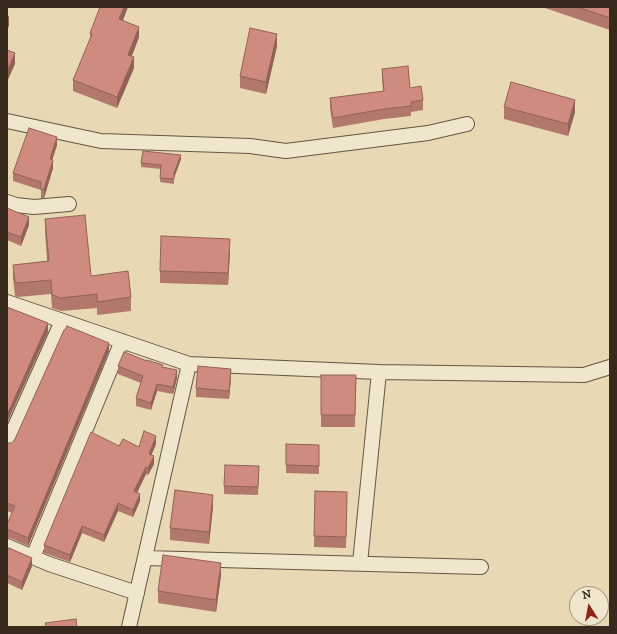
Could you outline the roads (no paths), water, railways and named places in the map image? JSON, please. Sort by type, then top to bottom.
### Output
[{"type":"street","points":[[7,121],[101,141],[250,146],[286,151],[313,149],[323,145],[357,143],[428,133],[467,124]]},
{"type":"street","points":[[7,202],[16,205],[34,207],[69,204]]},
{"type":"street","points":[[7,302],[189,364],[379,372],[584,375],[610,367]]},
{"type":"street","points":[[7,444],[62,321]]},
{"type":"street","points":[[33,558],[122,341]]},
{"type":"street","points":[[130,627],[189,364]]},
{"type":"street","points":[[360,563],[379,372]]},
{"type":"street","points":[[7,546],[49,564],[137,592]]},
{"type":"street","points":[[145,558],[480,567]]}]
